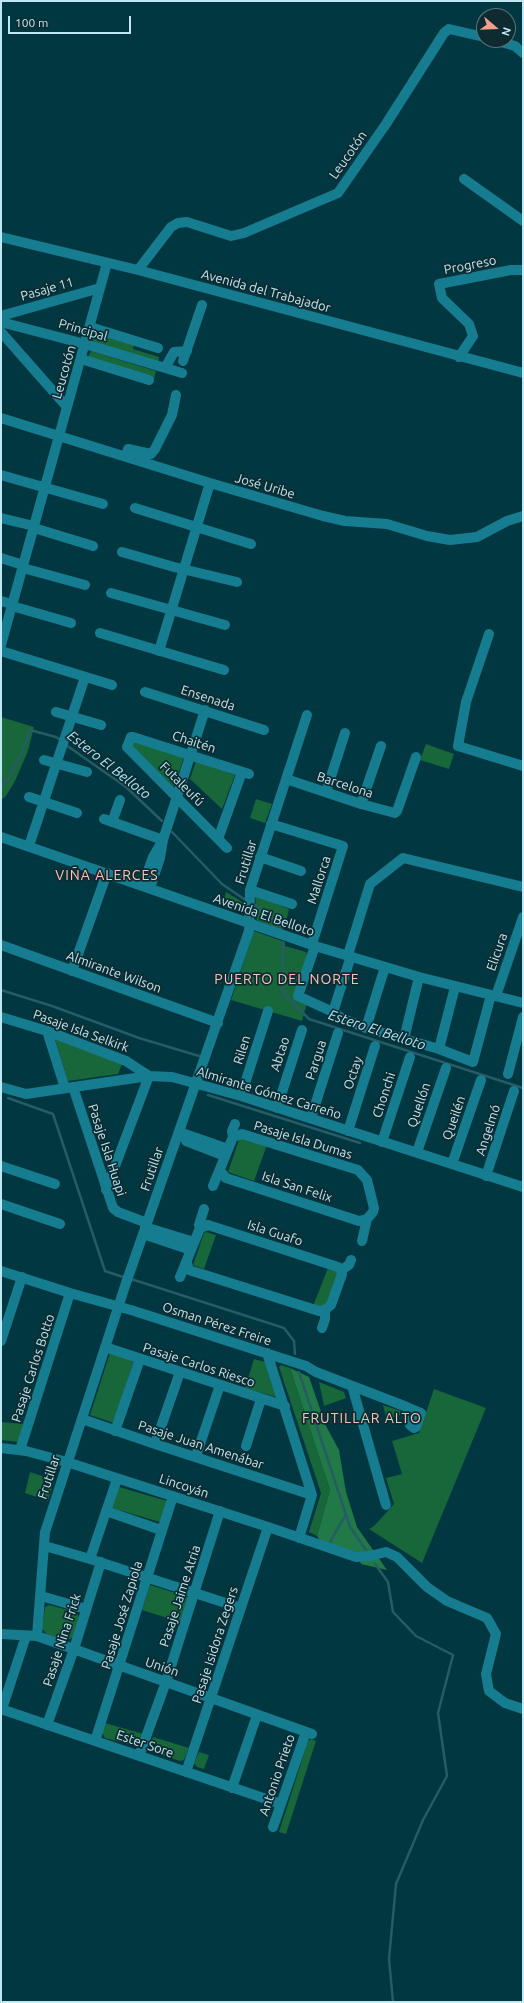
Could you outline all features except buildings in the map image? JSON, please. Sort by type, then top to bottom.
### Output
[{"type":"street","name":"Leucotón","points":[[138,270],[171,227],[178,223],[187,222],[231,236],[244,233],[338,193],[386,124],[444,33],[450,29],[476,35]]},
{"type":"street","points":[[464,179],[523,221]]},
{"type":"street","name":"Avenida del Trabajador","points":[[1,236],[138,270],[523,373]]},
{"type":"street","name":"Leucotón","points":[[1,645],[107,263]]},
{"type":"street","name":"Progreso","points":[[459,356],[473,336],[469,324],[442,298],[439,284],[511,270],[523,270]]},
{"type":"street","name":"Pasaje 11","points":[[1,316],[100,288]]},
{"type":"street","points":[[183,361],[202,305]]},
{"type":"street","name":"Principal","points":[[1,322],[85,344],[182,373]]},
{"type":"street","name":"Principal","points":[[90,327],[158,348]]},
{"type":"street","points":[[1,332],[67,407]]},
{"type":"street","points":[[161,367],[174,352],[187,351]]},
{"type":"street","points":[[81,359],[149,380]]},
{"type":"street","points":[[126,456],[128,449],[151,454],[172,415],[176,395]]},
{"type":"street","name":"José Uribe","points":[[1,418],[210,483],[345,521],[387,524],[426,536],[450,540],[477,537],[506,521],[523,516]]},
{"type":"street","points":[[1,475],[103,504]]},
{"type":"street","points":[[159,651],[198,528],[210,483]]},
{"type":"street","points":[[135,508],[251,544]]},
{"type":"street","points":[[1,518],[93,546]]},
{"type":"street","points":[[122,552],[237,582]]},
{"type":"street","points":[[1,558],[85,585]]},
{"type":"street","points":[[111,593],[225,625]]},
{"type":"street","points":[[1,601],[71,623]]},
{"type":"street","points":[[100,632],[224,670]]},
{"type":"street","points":[[489,634],[466,702],[458,746],[523,766]]},
{"type":"street","points":[[1,650],[112,685]]},
{"type":"street","points":[[29,846],[85,677]]},
{"type":"street","name":"Ensenada","points":[[145,692],[264,730]]},
{"type":"street","points":[[147,887],[153,857],[163,840],[205,710]]},
{"type":"street","points":[[56,712],[101,725]]},
{"type":"street","name":"Frutillar","points":[[37,1636],[45,1532],[126,1283],[249,931],[249,898],[260,857],[307,715]]},
{"type":"street","points":[[326,792],[345,732]]},
{"type":"street","name":"Chaitén","points":[[131,737],[191,754],[245,773],[218,839]]},
{"type":"street","name":"Futaleufú","points":[[131,737],[127,747],[227,848]]},
{"type":"street","points":[[361,804],[381,746]]},
{"type":"street","name":"Barcelona","points":[[286,779],[361,804],[396,813],[416,756]]},
{"type":"street","points":[[44,760],[87,772]]},
{"type":"street","points":[[29,797],[77,813]]},
{"type":"street","points":[[120,800],[108,821],[163,840]]},
{"type":"street","name":"Mallorca","points":[[271,824],[343,846],[298,996],[333,1012]]},
{"type":"street","name":"Avenida El Belloto","points":[[1,837],[313,945],[455,987],[523,1003]]},
{"type":"street","points":[[260,857],[301,871]]},
{"type":"street","points":[[455,987],[439,1049],[366,1028],[343,1019],[333,1012],[370,884],[403,858],[523,887]]},
{"type":"street","points":[[72,971],[107,873]]},
{"type":"street","points":[[249,898],[292,904]]},
{"type":"street","name":"Elicura","points":[[439,1049],[473,1062],[493,996],[523,917]]},
{"type":"street","name":"Almirante Wilson","points":[[1,945],[218,1023]]},
{"type":"street","points":[[366,1028],[385,967]]},
{"type":"street","points":[[404,1039],[419,977]]},
{"type":"street","name":"Rilen","points":[[241,1096],[268,1011]]},
{"type":"street","name":"Pasaje Isla Selkirk","points":[[1,1017],[126,1061],[149,1076]]},
{"type":"street","points":[[508,1074],[523,1017]]},
{"type":"street","name":"Abtao","points":[[277,1108],[302,1030]]},
{"type":"street","name":"Pasaje Isla Huapi","points":[[47,1032],[114,1208],[145,1228],[192,1246]]},
{"type":"street","name":"Pargua","points":[[311,1118],[338,1033]]},
{"type":"street","name":"Octay","points":[[348,1131],[375,1046]]},
{"type":"street","name":"Chonchi","points":[[382,1142],[410,1057]]},
{"type":"street","name":"Quellón","points":[[417,1152],[446,1068]]},
{"type":"street","points":[[106,1190],[149,1076]]},
{"type":"street","name":"Almirante Gómez Carreño","points":[[1,1087],[26,1094],[149,1076],[172,1078],[196,1083],[241,1096],[417,1152],[486,1176],[523,1186]]},
{"type":"street","name":"Queilén","points":[[452,1164],[481,1080]]},
{"type":"street","name":"Angelmó","points":[[486,1176],[514,1091]]},
{"type":"street","points":[[213,1186],[217,1173],[221,1172],[233,1137],[232,1132],[235,1124]]},
{"type":"street","name":"Pasaje Isla Dumas","points":[[233,1137],[242,1134],[358,1170],[363,1175],[374,1208],[373,1212],[367,1218]]},
{"type":"street","points":[[178,1135],[227,1152]]},
{"type":"street","points":[[1,1166],[55,1184]]},
{"type":"street","name":"Isla San Felix","points":[[221,1172],[226,1178],[359,1221],[367,1218]]},
{"type":"street","points":[[1,1204],[60,1224]]},
{"type":"street","points":[[180,1277],[200,1228],[199,1225],[204,1209]]},
{"type":"street","points":[[362,1241],[367,1218]]},
{"type":"street","name":"Isla Guafo","points":[[200,1228],[208,1225],[338,1267],[341,1270]]},
{"type":"street","points":[[187,1263],[189,1270],[320,1311],[325,1310],[331,1305],[342,1274],[341,1270],[349,1265],[351,1260]]},
{"type":"street","name":"Osman Pérez Freire","points":[[1,1271],[70,1293],[132,1310],[306,1366],[316,1372],[407,1407],[421,1413],[416,1427],[411,1427],[407,1407]]},
{"type":"street","points":[[1,1341],[22,1277]]},
{"type":"street","name":"Pasaje Carlos Botto","points":[[20,1450],[70,1293]]},
{"type":"street","points":[[322,1328],[325,1318],[325,1310]]},
{"type":"street","name":"Pasaje Carlos Riesco","points":[[105,1347],[285,1406]]},
{"type":"street","points":[[267,1353],[312,1495],[299,1538]]},
{"type":"street","points":[[115,1431],[140,1359]]},
{"type":"street","points":[[155,1444],[180,1372]]},
{"type":"street","points":[[196,1456],[220,1385]]},
{"type":"street","points":[[352,1386],[386,1505]]},
{"type":"street","points":[[246,1446],[261,1399]]},
{"type":"street","name":"Pasaje Juan Amenábar","points":[[82,1419],[312,1495]]},
{"type":"street","name":"Lincoyán","points":[[1,1448],[20,1450],[67,1462],[268,1526],[356,1557],[370,1556],[386,1552],[397,1557],[427,1587],[447,1601],[487,1618],[496,1634],[486,1674],[490,1690],[505,1702],[523,1709]]},
{"type":"street","points":[[90,1559],[117,1478]]},
{"type":"street","name":"Pasaje José Zapiola","points":[[95,1741],[173,1496]]},
{"type":"street","points":[[106,1511],[161,1530]]},
{"type":"street","name":"Pasaje Jaime Atria","points":[[139,1756],[166,1682],[220,1511]]},
{"type":"street","name":"Pasaje Isidora Zegers","points":[[186,1772],[268,1526]]},
{"type":"street","points":[[44,1546],[101,1562],[241,1608]]},
{"type":"street","name":"Pasaje Nina Frick","points":[[47,1724],[74,1649],[101,1562]]},
{"type":"street","points":[[41,1596],[86,1609]]},
{"type":"street","name":"Unión","points":[[1,1634],[37,1636],[309,1733]]},
{"type":"street","points":[[1,1709],[26,1636]]},
{"type":"street","name":"Ester Sore","points":[[1,1709],[281,1804]]},
{"type":"street","points":[[232,1788],[257,1715]]},
{"type":"street","name":"Antonio Prieto","points":[[273,1827],[309,1733]]},
{"type":"green space","points":[[94,333],[134,345],[133,349],[159,357],[158,363],[94,343],[92,338]]},
{"type":"green space","points":[[91,351],[156,371],[154,379],[88,357]]},
{"type":"green space","points":[[1,717],[34,727],[28,751],[15,781],[6,796],[1,800]]},
{"type":"green space","points":[[132,742],[184,757],[174,787],[132,746]]},
{"type":"green space","points":[[426,744],[454,754],[449,769],[420,760]]},
{"type":"green space","points":[[196,761],[235,775],[222,809],[190,779]]},
{"type":"green space","points":[[256,799],[272,804],[265,823],[250,818]]},
{"type":"green space","points":[[226,892],[244,903],[244,906],[235,911],[222,906]]},
{"type":"green space","points":[[255,895],[289,909],[282,930],[257,920]]},
{"type":"green space","points":[[254,931],[285,942],[285,946],[306,952],[307,955],[294,998],[307,1003],[302,1021],[231,1000]]},
{"type":"green space","points":[[55,1039],[122,1064],[118,1074],[68,1081]]},
{"type":"green space","points":[[240,1137],[267,1145],[254,1181],[228,1172]]},
{"type":"green space","points":[[206,1232],[216,1235],[204,1269],[193,1265],[204,1233]]},
{"type":"green space","points":[[328,1268],[336,1271],[338,1274],[325,1307],[313,1306]]},
{"type":"green space","points":[[110,1353],[134,1360],[114,1423],[90,1415]]},
{"type":"green space","points":[[254,1359],[265,1362],[276,1397],[245,1388]]},
{"type":"green space","points":[[281,1365],[290,1368],[330,1490],[317,1536],[309,1532],[321,1493],[279,1367]]},
{"type":"green space","points":[[290,1368],[309,1377],[326,1426],[339,1450],[346,1492],[357,1527],[387,1570],[361,1564],[356,1552],[321,1542],[317,1536],[330,1490]]},
{"type":"green space","points":[[319,1382],[344,1392],[346,1398],[324,1406]]},
{"type":"green space","points":[[434,1389],[486,1408],[422,1563],[369,1529],[374,1526],[394,1504],[386,1478],[402,1474],[392,1441],[419,1433]]},
{"type":"green space","points":[[383,1405],[401,1411],[402,1414],[387,1421]]},
{"type":"green space","points":[[1,1422],[23,1424],[18,1442],[1,1440]]},
{"type":"green space","points":[[30,1472],[54,1480],[48,1501],[25,1493]]},
{"type":"green space","points":[[119,1487],[167,1501],[160,1522],[112,1508]]},
{"type":"green space","points":[[150,1585],[188,1597],[180,1622],[142,1610]]},
{"type":"green space","points":[[49,1605],[76,1612],[79,1617],[74,1637],[65,1641],[47,1635],[42,1628],[45,1607]]},
{"type":"green space","points":[[105,1723],[143,1734],[138,1744],[135,1746],[105,1738],[102,1733]]},
{"type":"green space","points":[[153,1737],[189,1748],[184,1760],[180,1761],[151,1751],[149,1748]]},
{"type":"green space","points":[[311,1739],[316,1741],[286,1834],[279,1832],[308,1741]]},
{"type":"green space","points":[[199,1752],[209,1755],[204,1769],[197,1767],[194,1763]]},
{"type":"waterway","name":"Estero El Belloto","points":[[1,786],[8,779],[21,754],[30,730],[56,737],[62,741]]},
{"type":"waterway","name":"Estero El Belloto","points":[[66,745],[126,787],[162,821]]},
{"type":"waterway","name":"Estero El Belloto","points":[[172,832],[222,884],[247,901]]},
{"type":"waterway","name":"Estero El Belloto","points":[[253,904],[272,918],[277,927]]},
{"type":"waterway","name":"Estero El Belloto","points":[[283,942],[283,993],[309,1019],[523,1088]]},
{"type":"waterway","points":[[1,990],[52,1006],[139,1038],[199,1056]]},
{"type":"waterway","points":[[208,1095],[360,1143]]},
{"type":"waterway","points":[[8,1098],[53,1114],[105,1271],[126,1278]]},
{"type":"waterway","points":[[131,1279],[284,1328],[294,1341],[295,1354]]},
{"type":"waterway","points":[[299,1372],[350,1527],[366,1550]]},
{"type":"waterway","points":[[330,1542],[346,1514]]},
{"type":"waterway","points":[[375,1564],[388,1582],[393,1612],[416,1636],[453,1655],[438,1713],[447,1776],[423,1820],[396,1884],[389,1959],[393,2002]]},
{"type":"district","name":"VIÑA ALERCES","points":[[107,875]]},
{"type":"district","name":"PUERTO DEL NORTE","points":[[287,979]]},
{"type":"district","name":"FRUTILLAR ALTO","points":[[362,1418]]}]
